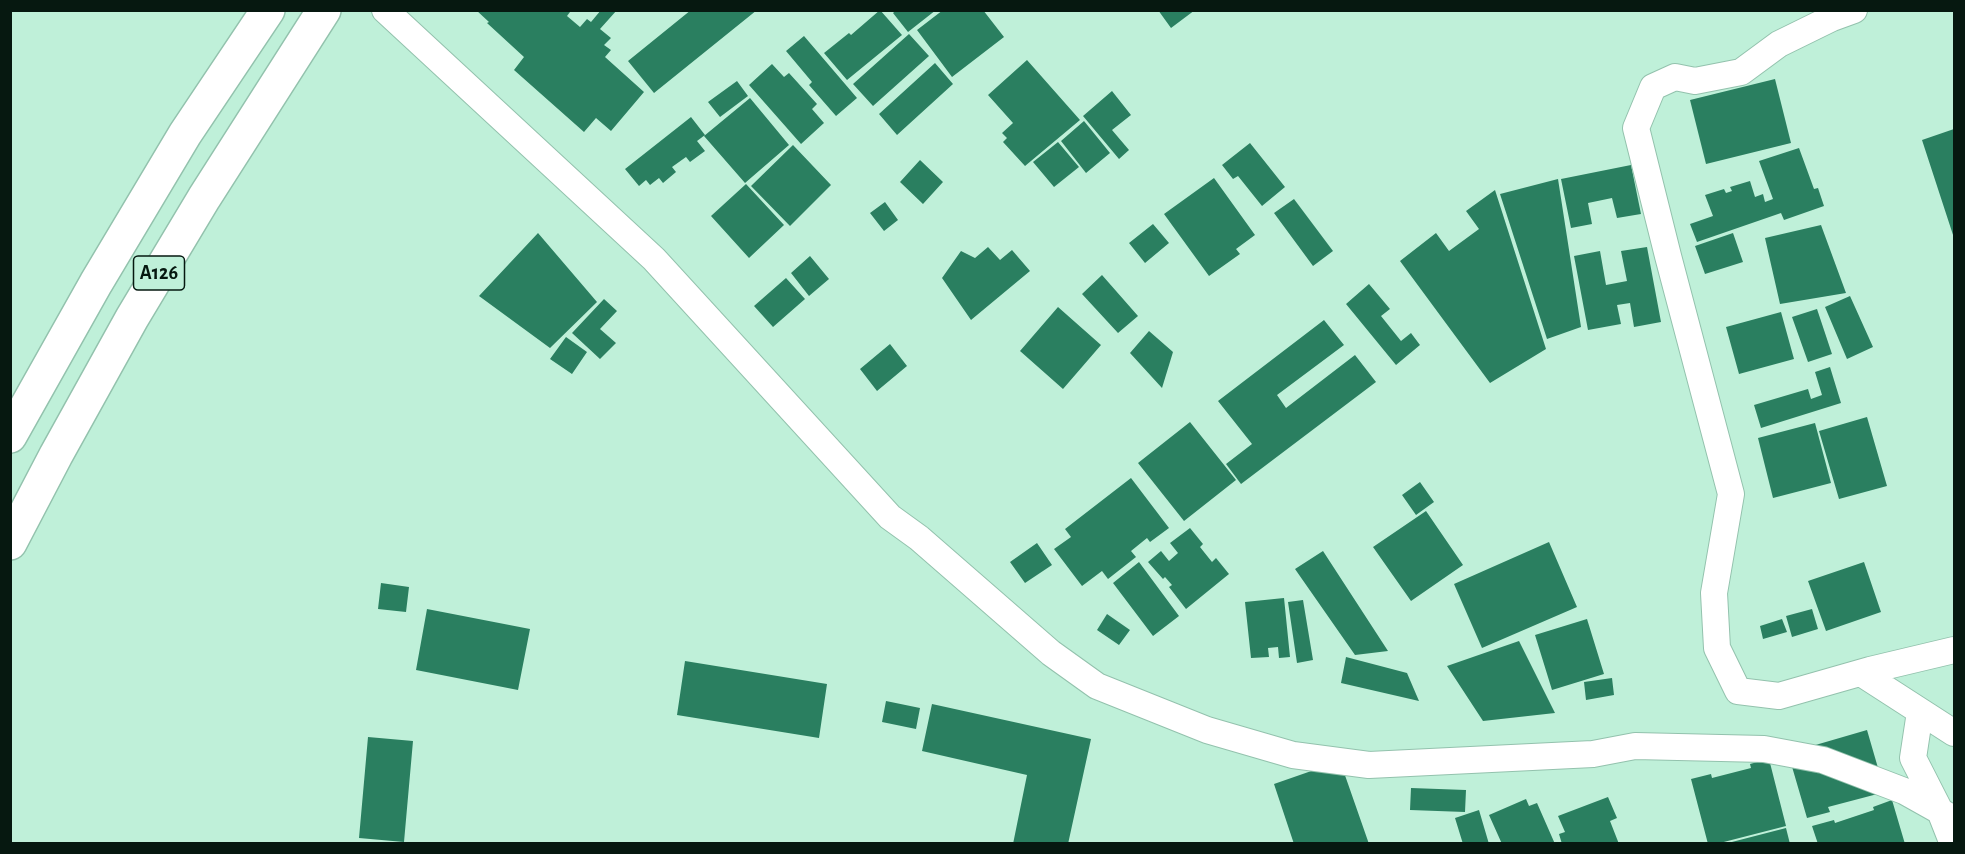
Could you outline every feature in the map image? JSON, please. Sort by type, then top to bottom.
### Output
[{"type":"highway","name":"A126","points":[[10,436],[96,283],[185,134],[268,10]]},
{"type":"highway","name":"A126","points":[[10,543],[132,318],[204,198],[324,10]]},
{"type":"street","points":[[385,10],[654,259],[890,517],[919,538],[1051,653],[1097,686],[1207,730],[1304,756],[1369,765],[1593,754],[1635,746],[1764,749],[1822,760],[1904,791],[1947,815]]},
{"type":"street","points":[[1854,10],[1832,18],[1779,45],[1741,72],[1695,81],[1675,76],[1653,87],[1636,128],[1731,494],[1714,593],[1717,648],[1738,691],[1779,696],[1954,650]]},
{"type":"street","points":[[1861,673],[1954,733]]},
{"type":"street","points":[[1920,712],[1913,758],[1947,815],[1953,843]]},
{"type":"building","points":[[476,10],[568,10],[570,12],[567,16],[580,27],[587,19],[591,22],[601,10],[617,10],[600,29],[611,38],[604,45],[611,50],[605,57],[644,92],[611,131],[596,118],[584,132],[514,70],[524,57]]},
{"type":"building","points":[[691,10],[757,10],[654,93],[628,61]]},
{"type":"building","points":[[880,10],[902,35],[847,80],[824,53],[849,33],[851,35]]},
{"type":"building","points":[[896,10],[936,10],[908,32],[893,13]]},
{"type":"building","points":[[943,10],[983,10],[1004,37],[952,77],[917,30]]},
{"type":"building","points":[[1158,10],[1195,10],[1171,28]]},
{"type":"building","points":[[909,34],[929,56],[873,106],[853,84]]},
{"type":"building","points":[[804,36],[857,98],[836,116],[809,85],[812,82],[786,51]]},
{"type":"building","points":[[1027,60],[1080,120],[1025,166],[1003,142],[1007,138],[1002,133],[1013,123],[988,95]]},
{"type":"building","points":[[935,63],[953,84],[897,135],[879,114]]},
{"type":"building","points":[[772,64],[784,77],[789,73],[817,104],[812,109],[824,123],[801,144],[749,85]]},
{"type":"building","points":[[1775,79],[1791,143],[1706,164],[1690,100]]},
{"type":"building","points":[[737,81],[748,96],[720,117],[708,102]]},
{"type":"building","points":[[1112,91],[1131,115],[1112,130],[1129,150],[1119,159],[1083,116]]},
{"type":"building","points":[[750,98],[789,145],[745,183],[704,136]]},
{"type":"building","points":[[691,117],[705,135],[697,141],[705,151],[690,162],[686,157],[672,167],[676,172],[663,183],[659,178],[650,185],[646,180],[639,186],[625,169]]},
{"type":"building","points":[[1084,121],[1110,153],[1086,173],[1061,141]]},
{"type":"building","points":[[1954,129],[1954,238],[1922,140]]},
{"type":"building","points":[[1058,142],[1079,167],[1054,187],[1033,162]]},
{"type":"building","points":[[1250,143],[1285,187],[1262,206],[1238,176],[1233,179],[1222,165]]},
{"type":"building","points":[[793,145],[831,185],[790,226],[751,186]]},
{"type":"building","points":[[1799,148],[1814,189],[1818,188],[1824,206],[1784,220],[1781,213],[1697,242],[1690,224],[1713,216],[1705,195],[1724,189],[1726,193],[1732,191],[1730,187],[1750,181],[1755,197],[1763,194],[1765,202],[1773,199],[1759,161]]},
{"type":"building","points":[[920,160],[943,182],[923,204],[900,182]]},
{"type":"building","points":[[1631,165],[1641,214],[1617,218],[1612,198],[1588,203],[1592,224],[1571,228],[1561,179]]},
{"type":"building","points":[[1214,178],[1255,235],[1236,249],[1240,254],[1209,276],[1164,214]]},
{"type":"building","points":[[1558,179],[1581,327],[1547,339],[1500,194]]},
{"type":"building","points":[[746,184],[784,225],[749,258],[711,216]]},
{"type":"building","points":[[1495,190],[1546,349],[1490,383],[1400,261],[1436,233],[1449,251],[1479,229],[1466,211]]},
{"type":"building","points":[[1294,199],[1333,251],[1313,266],[1274,213]]},
{"type":"building","points":[[885,202],[898,220],[884,231],[870,213]]},
{"type":"building","points":[[1153,224],[1169,243],[1145,263],[1129,243]]},
{"type":"building","points":[[1821,225],[1846,293],[1780,304],[1765,238]]},
{"type":"building","points":[[538,233],[597,302],[550,348],[479,296]]},
{"type":"building","points":[[1733,233],[1743,262],[1705,274],[1695,246]]},
{"type":"building","points":[[988,247],[1000,260],[1012,250],[1030,271],[971,320],[942,278],[961,251],[975,258]]},
{"type":"building","points":[[1647,247],[1661,322],[1634,327],[1630,303],[1617,305],[1621,324],[1588,330],[1574,256],[1600,251],[1606,285],[1627,281],[1621,251]]},
{"type":"building","points":[[810,256],[829,279],[809,296],[791,273]]},
{"type":"building","points":[[1102,275],[1138,316],[1118,333],[1082,294]]},
{"type":"building","points":[[786,278],[805,299],[773,327],[754,306]]},
{"type":"building","points":[[1369,284],[1390,309],[1381,316],[1401,341],[1411,333],[1420,345],[1396,365],[1346,304]]},
{"type":"building","points":[[1850,296],[1873,347],[1847,359],[1825,307]]},
{"type":"building","points":[[604,299],[617,311],[600,329],[616,343],[600,359],[572,333]]},
{"type":"building","points":[[1058,307],[1101,345],[1063,389],[1020,351]]},
{"type":"building","points":[[1817,309],[1832,354],[1808,362],[1792,317]]},
{"type":"building","points":[[1781,312],[1794,359],[1739,374],[1726,327]]},
{"type":"building","points":[[1324,320],[1344,345],[1277,395],[1286,408],[1355,355],[1376,382],[1241,484],[1226,464],[1252,444],[1218,401]]},
{"type":"building","points":[[1149,331],[1173,352],[1162,388],[1130,353]]},
{"type":"building","points":[[566,337],[587,352],[572,374],[550,359]]},
{"type":"building","points":[[890,344],[907,366],[877,391],[860,369]]},
{"type":"building","points":[[1830,367],[1841,403],[1761,428],[1754,405],[1808,389],[1811,399],[1822,395],[1815,372]]},
{"type":"building","points":[[1867,417],[1887,486],[1839,499],[1819,431]]},
{"type":"building","points":[[1190,422],[1236,480],[1184,521],[1138,463]]},
{"type":"building","points":[[1815,423],[1831,483],[1773,498],[1758,438]]},
{"type":"building","points":[[1131,478],[1169,528],[1150,542],[1147,538],[1131,551],[1136,557],[1108,579],[1102,571],[1082,586],[1054,549],[1071,537],[1065,529]]},
{"type":"building","points":[[1420,482],[1434,502],[1416,515],[1402,495]]},
{"type":"building","points":[[1426,511],[1463,565],[1411,601],[1373,547]]},
{"type":"building","points":[[1190,528],[1203,544],[1200,547],[1212,562],[1216,558],[1229,574],[1186,609],[1169,587],[1172,585],[1165,577],[1163,579],[1148,562],[1161,551],[1169,561],[1178,553],[1170,543]]},
{"type":"building","points":[[1549,542],[1577,607],[1482,648],[1454,584]]},
{"type":"building","points":[[1037,543],[1052,565],[1025,583],[1010,562]]},
{"type":"building","points":[[1323,551],[1388,651],[1355,655],[1295,569]]},
{"type":"building","points":[[1139,562],[1179,616],[1153,636],[1113,583]]},
{"type":"building","points":[[1864,562],[1881,612],[1826,631],[1808,581]]},
{"type":"building","points":[[381,583],[409,587],[406,612],[378,609]]},
{"type":"building","points":[[1284,598],[1290,657],[1279,658],[1278,647],[1268,648],[1269,657],[1251,658],[1245,602]]},
{"type":"building","points":[[1303,600],[1313,660],[1297,663],[1288,602]]},
{"type":"building","points":[[427,609],[530,629],[518,690],[416,670]]},
{"type":"building","points":[[1812,609],[1818,629],[1792,637],[1786,616]]},
{"type":"building","points":[[1107,614],[1130,630],[1119,645],[1097,630]]},
{"type":"building","points":[[1587,619],[1604,674],[1552,690],[1535,635]]},
{"type":"building","points":[[1782,619],[1787,632],[1763,639],[1760,626]]},
{"type":"building","points":[[1519,641],[1555,713],[1483,721],[1447,666]]},
{"type":"building","points":[[1346,657],[1407,673],[1419,701],[1341,683]]},
{"type":"building","points":[[685,661],[827,684],[819,738],[677,715]]},
{"type":"building","points":[[1612,678],[1614,695],[1586,700],[1584,682]]},
{"type":"building","points":[[886,701],[920,708],[916,729],[882,722]]},
{"type":"building","points":[[932,704],[1091,739],[1068,844],[1013,844],[1027,775],[922,751]]},
{"type":"building","points":[[1867,730],[1885,792],[1828,807],[1830,812],[1807,818],[1788,753]]},
{"type":"building","points":[[368,737],[413,741],[404,842],[359,838]]},
{"type":"building","points":[[1769,759],[1786,826],[1708,844],[1691,779],[1711,774],[1712,778],[1751,768],[1750,764]]},
{"type":"building","points":[[1340,761],[1369,844],[1294,844],[1274,784]]},
{"type":"building","points":[[1411,788],[1466,790],[1465,812],[1410,810]]},
{"type":"building","points":[[1608,797],[1617,818],[1610,821],[1619,844],[1562,844],[1559,834],[1565,832],[1558,816]]},
{"type":"building","points":[[1526,799],[1529,806],[1537,803],[1555,844],[1502,844],[1489,815]]},
{"type":"building","points":[[1892,800],[1905,844],[1818,844],[1812,826],[1834,820],[1835,823],[1874,810],[1873,807]]},
{"type":"building","points":[[1479,810],[1489,844],[1463,844],[1455,818]]},
{"type":"building","points":[[1786,828],[1790,844],[1728,844],[1728,843]]}]
